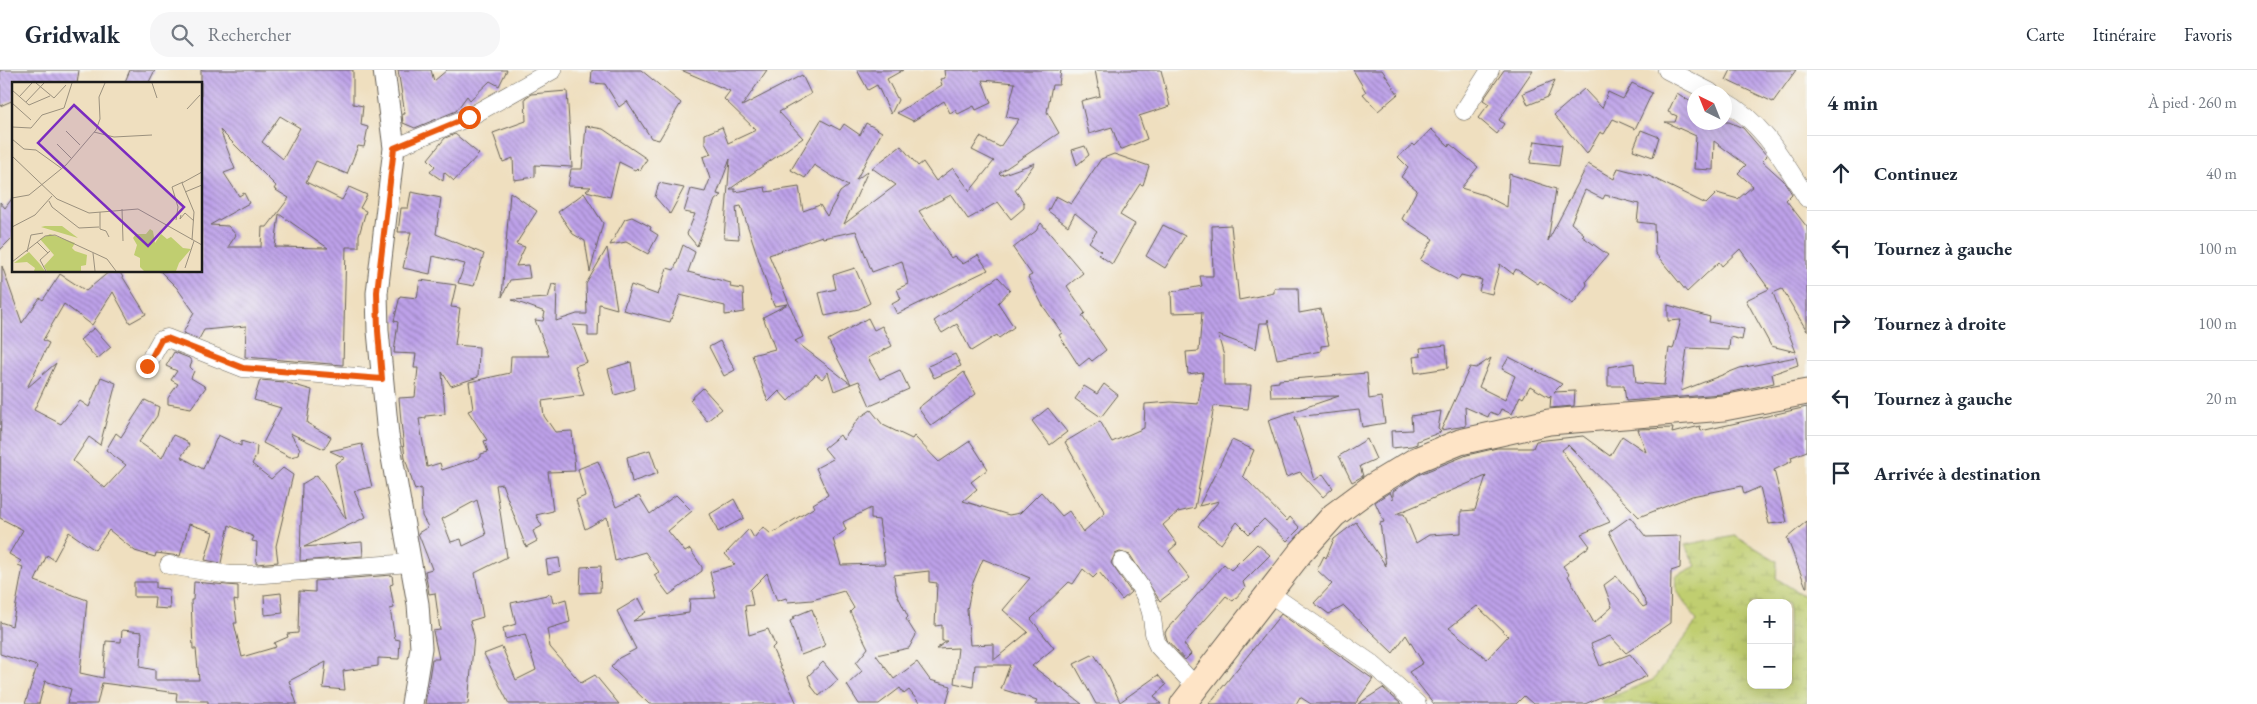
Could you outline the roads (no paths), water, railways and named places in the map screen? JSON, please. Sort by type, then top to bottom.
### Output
[{"type":"main road","points":[[1189,695],[1300,553],[1334,515],[1373,486],[1416,460],[1460,442],[1549,422],[1724,408],[1807,392]]},
{"type":"street","points":[[384,70],[394,148],[377,292],[378,331],[388,435],[418,604],[421,648],[412,704]]},
{"type":"street","points":[[394,148],[469,117],[553,70]]},
{"type":"street","points":[[1464,111],[1490,70]]},
{"type":"street","points":[[1667,70],[1696,85]]},
{"type":"street","points":[[1732,106],[1751,119],[1774,144],[1807,198]]},
{"type":"street","points":[[147,366],[161,340],[167,338],[243,368],[382,379]]},
{"type":"street","points":[[1122,562],[1146,598],[1153,623],[1154,639],[1189,695]]},
{"type":"street","points":[[169,565],[229,575],[250,575],[410,563]]},
{"type":"street","points":[[1269,592],[1372,664],[1417,704]]}]
